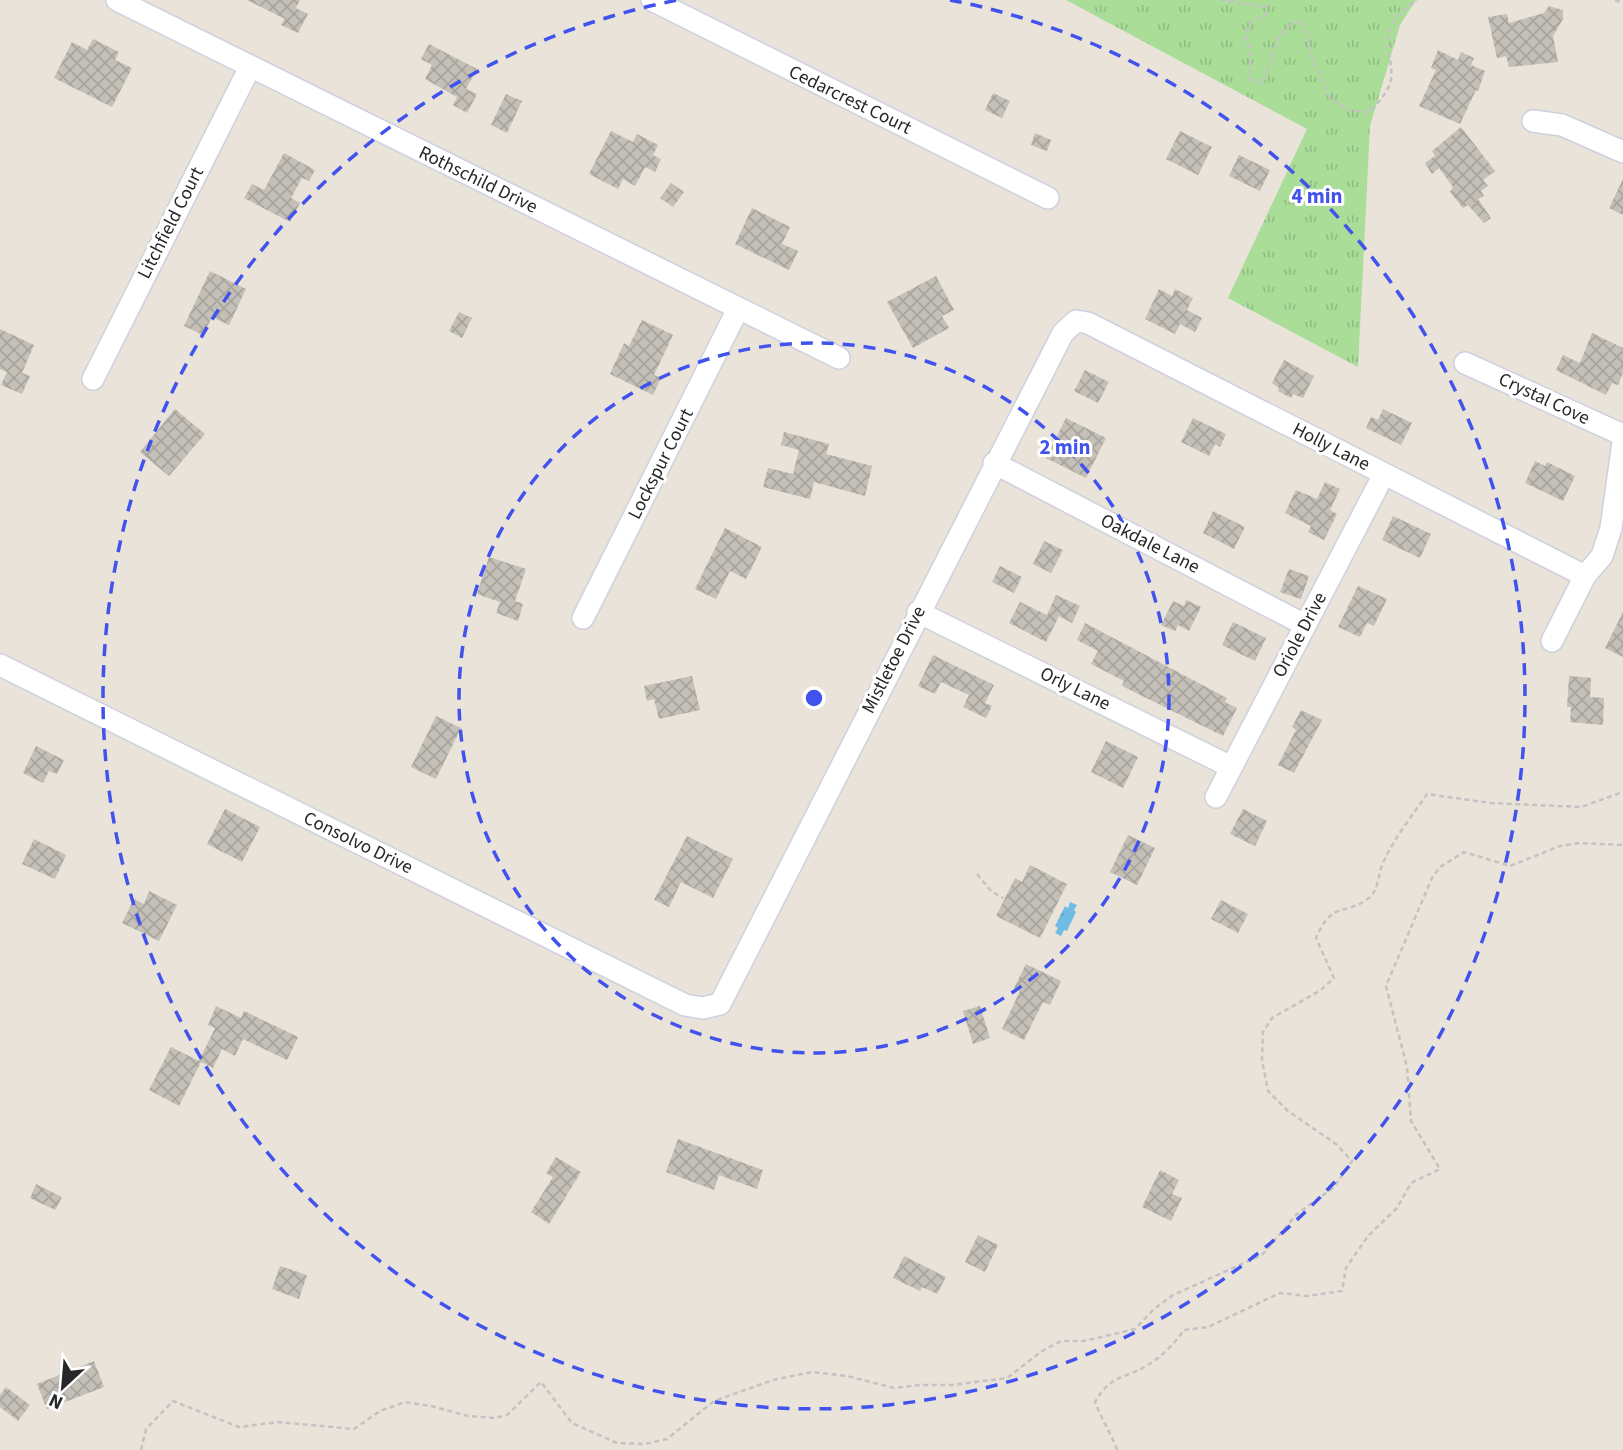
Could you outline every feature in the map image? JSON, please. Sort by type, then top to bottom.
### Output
[{"type":"street","name":"Rothschild Drive","points":[[117,0],[839,358]]},
{"type":"street","name":"Cedarcrest Court","points":[[652,0],[1048,198]]},
{"type":"street","name":"Litchfield Court","points":[[93,379],[250,67]]},
{"type":"street","points":[[1533,121],[1562,125],[1623,152]]},
{"type":"street","name":"Lockspur Court","points":[[583,618],[738,309]]},
{"type":"street","name":"Mistletoe Drive","points":[[720,1004],[994,463],[1063,333],[1076,321]]},
{"type":"street","name":"Holly Lane","points":[[1076,321],[1088,323],[1585,576]]},
{"type":"street","name":"Crystal Cove","points":[[1465,363],[1623,435]]},
{"type":"street","points":[[1552,641],[1585,576],[1602,556],[1611,528],[1623,442]]},
{"type":"street","name":"Oakdale Lane","points":[[994,463],[1305,625]]},
{"type":"street","name":"Oriole Drive","points":[[1216,797],[1384,474]]},
{"type":"street","name":"Orly Lane","points":[[918,612],[1231,767]]},
{"type":"street","name":"Consolvo Drive","points":[[0,665],[685,1005],[703,1008],[720,1004]]},
{"type":"path","points":[[1220,0],[1266,7],[1265,16],[1251,22],[1245,37],[1250,50],[1251,80],[1261,84],[1280,34],[1289,24],[1300,21],[1305,27],[1311,55],[1329,97],[1348,110],[1370,112],[1385,93],[1391,78],[1387,55],[1393,22],[1418,0]]},
{"type":"path","points":[[1615,0],[1623,3]]},
{"type":"path","points":[[141,1450],[146,1429],[173,1401],[239,1427],[278,1422],[354,1429],[380,1411],[405,1402],[468,1416],[495,1418],[507,1415],[541,1382],[572,1423],[617,1443],[645,1444],[667,1439],[714,1401],[773,1380],[811,1372],[847,1376],[894,1388],[952,1385],[1007,1378],[1042,1351],[1061,1341],[1084,1341],[1135,1329],[1153,1310],[1173,1295],[1262,1255],[1296,1215],[1334,1186],[1352,1161],[1335,1144],[1288,1111],[1268,1091],[1262,1060],[1263,1032],[1272,1018],[1321,990],[1334,978],[1316,939],[1321,926],[1332,912],[1370,897],[1382,864],[1427,794],[1491,803],[1581,807],[1623,792]]},
{"type":"path","points":[[1117,1450],[1095,1402],[1103,1388],[1150,1364],[1177,1340],[1184,1330],[1209,1327],[1280,1293],[1307,1296],[1342,1291],[1346,1268],[1368,1236],[1397,1208],[1411,1183],[1440,1169],[1411,1121],[1408,1067],[1386,986],[1414,917],[1440,867],[1464,852],[1510,866],[1560,846],[1592,843],[1623,845]]},
{"type":"path","points":[[977,874],[986,886],[1003,898]]},
{"type":"green space","points":[[1066,0],[1416,0],[1400,25],[1370,126],[1358,367],[1228,298],[1307,129]]},
{"type":"water","points":[[1070,902],[1077,905],[1074,910],[1076,912],[1067,931],[1064,930],[1061,936],[1055,933],[1058,928],[1055,926],[1065,906],[1068,908]]},
{"type":"building","points":[[247,0],[300,0],[296,8],[308,14],[298,33],[281,25],[285,19]]},
{"type":"building","points":[[1549,6],[1563,10],[1563,19],[1553,36],[1558,62],[1509,67],[1506,56],[1497,58],[1488,17],[1507,14],[1509,23],[1544,13]]},
{"type":"building","points":[[93,39],[119,52],[115,60],[132,68],[112,107],[54,78],[72,42],[87,50]]},
{"type":"building","points":[[429,44],[477,69],[466,89],[477,94],[467,113],[453,105],[457,97],[425,79],[432,65],[421,59]]},
{"type":"building","points":[[1438,50],[1458,60],[1461,52],[1474,58],[1471,65],[1485,71],[1478,91],[1476,90],[1460,124],[1419,106],[1436,70],[1431,68]]},
{"type":"building","points":[[993,93],[1010,101],[1002,118],[985,110]]},
{"type":"building","points":[[506,94],[522,101],[507,133],[491,125]]},
{"type":"building","points":[[1461,127],[1495,171],[1483,180],[1488,186],[1481,191],[1484,196],[1478,199],[1491,218],[1484,223],[1468,205],[1463,208],[1450,192],[1453,187],[1439,168],[1432,174],[1425,163],[1435,156],[1432,151]]},
{"type":"building","points":[[611,131],[633,142],[637,134],[658,145],[653,155],[661,159],[655,172],[645,167],[635,186],[623,179],[618,189],[589,174]]},
{"type":"building","points":[[1180,131],[1212,147],[1198,175],[1166,159]]},
{"type":"building","points":[[1035,133],[1051,140],[1047,151],[1031,145]]},
{"type":"building","points":[[284,153],[315,170],[309,181],[302,178],[291,198],[300,203],[290,222],[244,198],[252,184],[264,190]]},
{"type":"building","points":[[1239,155],[1270,170],[1260,191],[1229,176]]},
{"type":"building","points":[[1623,179],[1623,215],[1609,208]]},
{"type":"building","points":[[671,183],[684,192],[673,207],[660,198]]},
{"type":"building","points":[[752,208],[790,227],[782,244],[798,251],[789,270],[735,244]]},
{"type":"building","points":[[210,271],[246,289],[229,325],[212,317],[203,335],[184,326]]},
{"type":"building","points":[[936,276],[954,310],[942,316],[949,328],[913,348],[887,302]]},
{"type":"building","points":[[1159,289],[1172,296],[1175,289],[1193,298],[1187,310],[1202,318],[1195,332],[1180,324],[1175,334],[1145,319]]},
{"type":"building","points":[[459,312],[472,318],[462,338],[449,331]]},
{"type":"building","points":[[642,320],[673,335],[654,375],[661,378],[653,395],[610,374],[624,343],[629,346]]},
{"type":"building","points":[[0,329],[34,345],[22,373],[30,376],[22,394],[1,385],[7,372],[0,369]]},
{"type":"building","points":[[1592,333],[1623,348],[1623,373],[1618,385],[1612,383],[1606,395],[1556,370],[1563,355],[1580,363]]},
{"type":"building","points":[[1284,360],[1314,376],[1303,398],[1293,394],[1291,398],[1278,391],[1279,388],[1272,383]]},
{"type":"building","points":[[1085,370],[1109,382],[1098,403],[1074,391]]},
{"type":"building","points":[[175,409],[205,434],[169,476],[140,452]]},
{"type":"building","points":[[1383,409],[1412,423],[1401,445],[1366,428],[1371,417],[1378,420]]},
{"type":"building","points":[[1066,418],[1106,438],[1086,478],[1046,458]]},
{"type":"building","points":[[1193,418],[1226,434],[1220,447],[1215,444],[1209,456],[1181,442]]},
{"type":"building","points":[[784,432],[829,444],[826,454],[872,466],[865,496],[814,482],[810,499],[763,487],[768,468],[793,474],[799,450],[781,445]]},
{"type":"building","points":[[1535,461],[1545,466],[1547,462],[1575,476],[1563,501],[1525,483]]},
{"type":"building","points":[[1325,482],[1340,489],[1330,510],[1337,514],[1324,540],[1308,532],[1311,526],[1285,513],[1296,490],[1317,499]]},
{"type":"building","points":[[1213,511],[1245,527],[1234,549],[1203,533]]},
{"type":"building","points":[[1393,516],[1431,534],[1420,558],[1382,540]]},
{"type":"building","points":[[725,528],[762,547],[746,579],[730,571],[716,599],[695,589]]},
{"type":"building","points":[[1044,541],[1063,550],[1051,573],[1033,564]]},
{"type":"building","points":[[489,557],[526,569],[515,601],[523,604],[518,621],[496,613],[500,602],[477,594]]},
{"type":"building","points":[[1000,566],[1022,577],[1014,593],[992,582]]},
{"type":"building","points":[[1289,569],[1309,576],[1301,599],[1280,592]]},
{"type":"building","points":[[1358,586],[1387,599],[1374,626],[1367,623],[1360,637],[1338,627]]},
{"type":"building","points":[[1056,595],[1080,606],[1072,623],[1059,616],[1046,642],[1009,623],[1020,602],[1047,615]]},
{"type":"building","points":[[1186,600],[1201,607],[1189,631],[1178,625],[1175,631],[1161,625],[1173,601],[1184,606]]},
{"type":"building","points":[[1623,612],[1623,657],[1605,648]]},
{"type":"building","points":[[1233,622],[1266,638],[1255,661],[1222,645]]},
{"type":"building","points":[[1085,623],[1227,698],[1225,702],[1237,708],[1223,736],[1122,686],[1124,681],[1091,664],[1098,651],[1077,640]]},
{"type":"building","points":[[933,655],[994,685],[985,703],[992,706],[986,718],[963,707],[969,695],[941,682],[935,694],[918,686]]},
{"type":"building","points":[[692,676],[700,710],[659,719],[654,699],[647,701],[644,686]]},
{"type":"building","points":[[1569,676],[1591,678],[1590,697],[1604,698],[1603,725],[1570,722],[1571,707],[1567,707]]},
{"type":"building","points":[[1301,710],[1322,720],[1294,773],[1278,765],[1296,730],[1292,727]]},
{"type":"building","points":[[436,716],[461,728],[436,779],[411,767]]},
{"type":"building","points":[[1106,741],[1138,757],[1123,788],[1091,772]]},
{"type":"building","points":[[36,746],[64,760],[57,774],[49,771],[43,783],[23,773]]},
{"type":"building","points":[[225,809],[260,827],[242,862],[207,844]]},
{"type":"building","points":[[1243,809],[1267,821],[1255,846],[1230,834]]},
{"type":"building","points":[[1128,835],[1155,848],[1137,885],[1110,872]]},
{"type":"building","points":[[687,836],[733,859],[713,898],[681,882],[669,907],[654,900]]},
{"type":"building","points":[[34,839],[66,855],[55,879],[22,864]]},
{"type":"building","points":[[1030,865],[1067,884],[1040,938],[996,916],[1015,878],[1022,882]]},
{"type":"building","points":[[149,891],[177,905],[159,941],[122,923],[134,899],[144,904]]},
{"type":"building","points":[[1221,900],[1248,914],[1238,933],[1211,919]]},
{"type":"building","points":[[1026,964],[1061,981],[1050,1005],[1043,1002],[1024,1040],[1002,1029],[1020,991],[1014,988]]},
{"type":"building","points":[[216,1006],[241,1018],[244,1011],[298,1037],[287,1060],[243,1039],[235,1056],[222,1049],[213,1068],[201,1062],[179,1106],[149,1090],[171,1047],[199,1061],[215,1028],[208,1025]]},
{"type":"building","points":[[980,1006],[990,1038],[973,1044],[963,1011]]},
{"type":"building","points":[[678,1139],[763,1170],[757,1189],[719,1175],[714,1190],[666,1172]]},
{"type":"building","points":[[556,1157],[581,1172],[549,1224],[531,1212],[553,1177],[546,1173]]},
{"type":"building","points":[[1160,1170],[1179,1180],[1172,1194],[1182,1198],[1171,1221],[1142,1207]]},
{"type":"building","points":[[36,1184],[62,1197],[55,1210],[30,1198]]},
{"type":"building","points":[[978,1235],[998,1245],[985,1272],[965,1262]]},
{"type":"building","points":[[904,1256],[946,1277],[937,1294],[922,1287],[920,1291],[893,1278]]},
{"type":"building","points":[[280,1266],[307,1275],[299,1299],[272,1289]]},
{"type":"building","points":[[94,1361],[104,1387],[47,1409],[37,1384]]},
{"type":"building","points":[[6,1387],[30,1405],[18,1421],[0,1407],[0,1395]]}]
